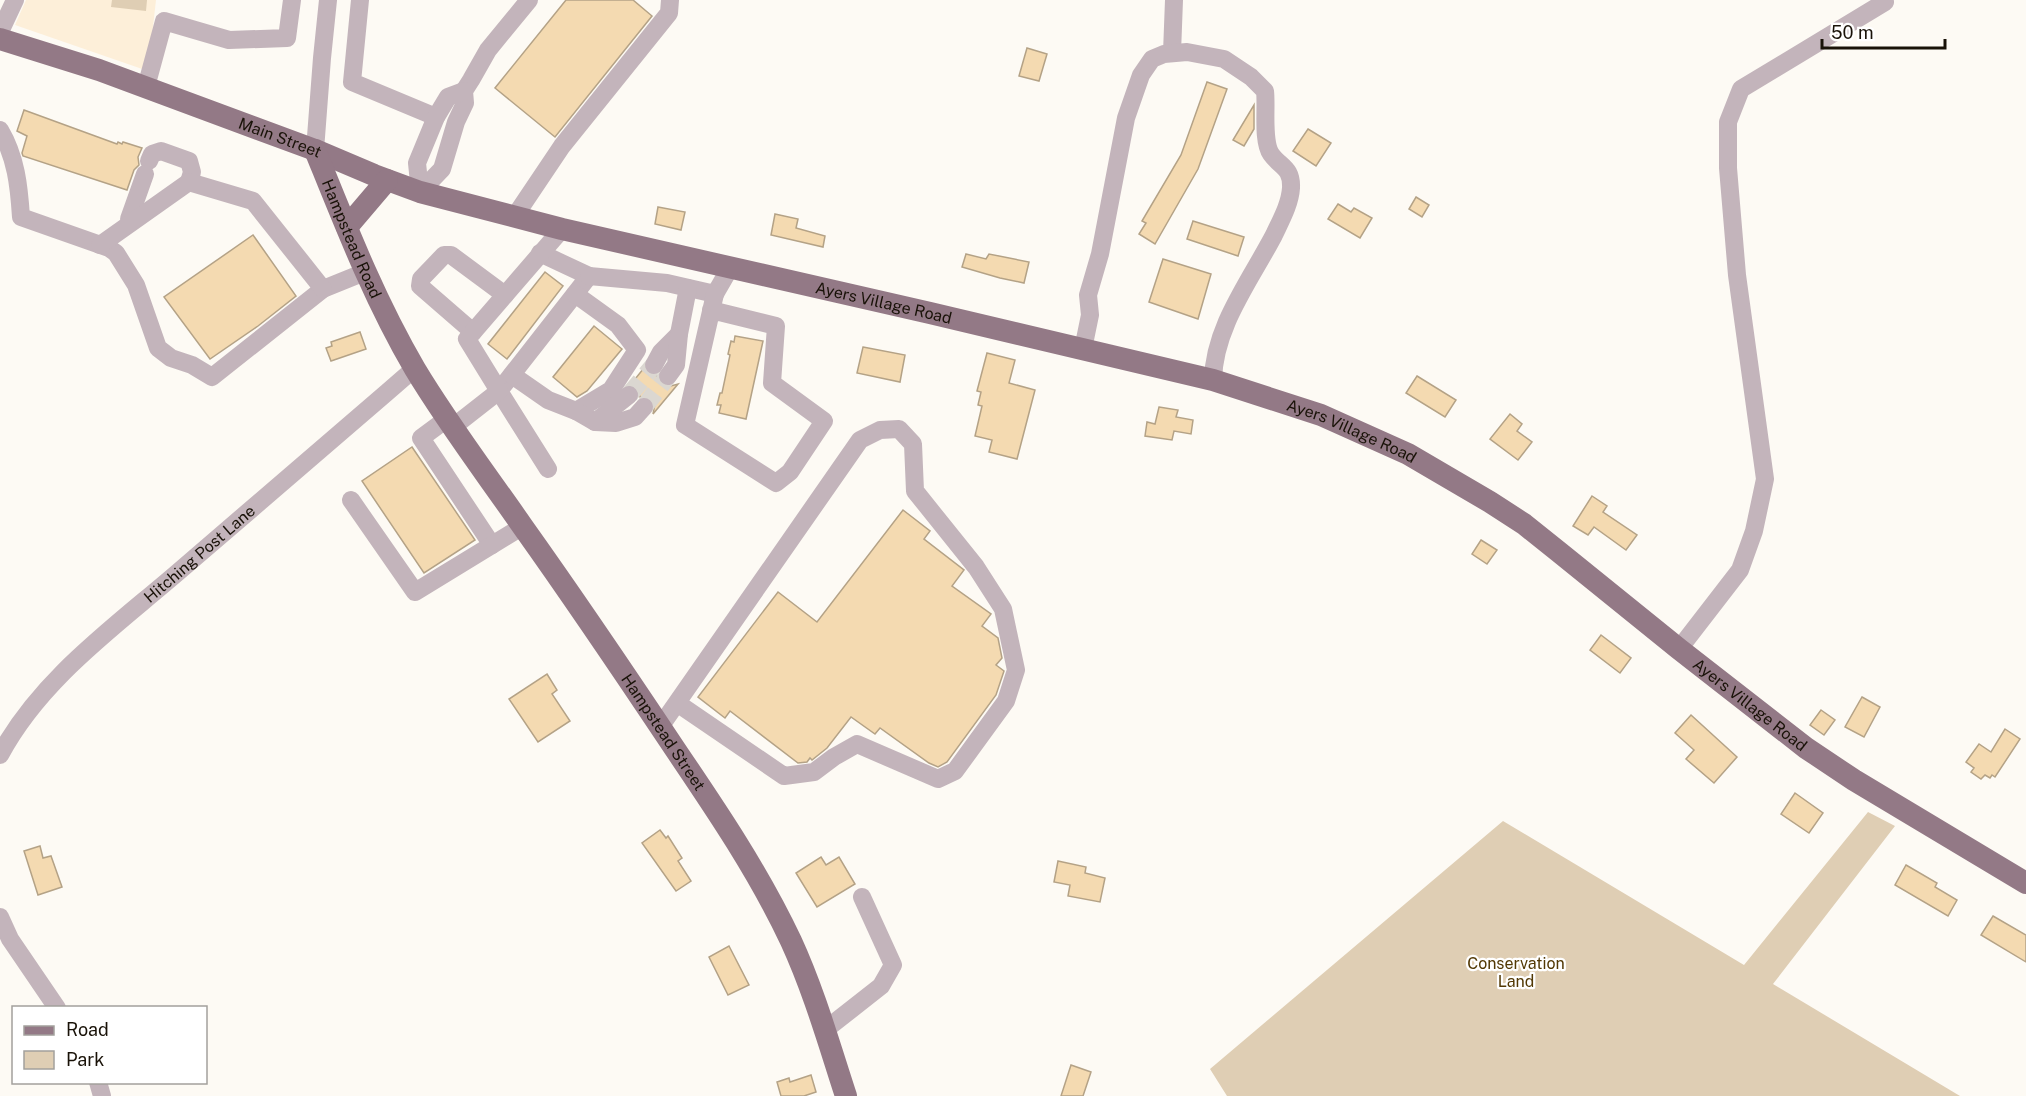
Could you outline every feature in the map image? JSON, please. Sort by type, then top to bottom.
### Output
[{"type":"main road","name":"Main Street","points":[[1,40],[146,87],[420,192],[562,229]]},
{"type":"main road","name":"Hampstead Road","points":[[315,150],[365,272],[390,324],[431,394]]},
{"type":"main road","points":[[347,227],[387,180]]},
{"type":"main road","name":"Ayers Village Road","points":[[562,229],[1213,380],[1321,415],[1408,454],[1450,477],[1524,524],[1806,748],[1854,780],[2026,883]]},
{"type":"main road","name":"Hampstead Street","points":[[431,394],[738,844],[790,939],[825,1030],[846,1096]]},
{"type":"street","points":[[1,40],[15,0]]},
{"type":"street","points":[[146,87],[164,21],[229,40],[287,38],[292,0]]},
{"type":"street","name":"Hampstead Road","points":[[315,150],[328,0]]},
{"type":"street","points":[[360,0],[352,82],[436,117]]},
{"type":"street","points":[[420,192],[442,169],[456,122],[465,103],[464,91],[488,50],[529,0]]},
{"type":"street","points":[[515,216],[562,146],[669,13],[670,0]]},
{"type":"street","points":[[1172,53],[1174,0]]},
{"type":"street","points":[[1679,649],[1740,570],[1754,531],[1765,479],[1737,275],[1728,168],[1728,122],[1741,89],[1885,2]]},
{"type":"street","points":[[1083,349],[1090,315],[1088,295],[1100,254],[1126,118],[1141,75],[1152,59],[1164,54],[1187,52],[1224,59],[1251,77],[1265,91],[1267,143],[1271,154],[1281,162],[1290,175],[1291,188],[1282,218],[1226,322],[1213,360],[1213,380]]},
{"type":"street","points":[[420,192],[417,164],[436,117],[447,97],[464,91]]},
{"type":"street","points":[[0,130],[14,162],[19,183],[21,217],[100,245],[116,253],[136,285],[158,348],[171,358],[192,365],[213,377],[323,289],[365,272]]},
{"type":"street","points":[[100,245],[189,182],[192,172],[189,161],[161,151],[152,154],[129,219]]},
{"type":"street","points":[[189,182],[253,201],[323,289]]},
{"type":"street","points":[[548,469],[467,339],[562,229]]},
{"type":"street","points":[[540,253],[589,276],[666,283],[688,288],[713,302],[776,326],[772,383],[824,421],[790,472],[776,483],[685,425],[713,302],[730,268]]},
{"type":"street","points":[[473,332],[420,286],[421,279],[444,255],[451,255],[505,295]]},
{"type":"street","points":[[492,545],[421,438],[450,423],[499,391],[589,276]]},
{"type":"street","points":[[661,371],[676,365],[679,334],[688,288]]},
{"type":"street","points":[[575,294],[618,325],[637,351],[611,390],[576,411]]},
{"type":"street","name":"Hitching Post Lane","points":[[0,755],[31,707],[85,652],[415,368]]},
{"type":"street","points":[[512,375],[548,400],[576,411],[595,422],[616,423],[635,417],[644,407]]},
{"type":"street","points":[[595,422],[630,395]]},
{"type":"street","points":[[660,727],[860,440],[879,430],[899,429],[913,444],[915,491],[976,567],[1003,609],[1016,670],[1006,701],[955,771],[938,779],[856,744],[814,772],[784,776],[677,703]]},
{"type":"street","points":[[351,500],[415,592],[523,526]]},
{"type":"street","points":[[825,1030],[881,986],[893,964],[862,897]]},
{"type":"street","points":[[0,917],[10,939],[56,1006]]},
{"type":"shaded area","points":[[26,0],[156,0],[148,71],[15,25]]},
{"type":"green space","points":[[112,0],[147,0],[146,11],[111,7]]},
{"type":"green space","name":"Conservation Land","points":[[1868,812],[1895,826],[1773,984],[1960,1096],[1227,1096],[1210,1069],[1503,821],[1744,965]]},
{"type":"building","points":[[566,0],[633,0],[652,16],[555,137],[495,88]]},
{"type":"building","points":[[1027,48],[1047,54],[1039,81],[1019,76]]},
{"type":"building","points":[[1207,82],[1227,89],[1198,169],[1155,244],[1139,234],[1146,223],[1142,221],[1181,155]]},
{"type":"building","points":[[1254,105],[1254,129],[1244,146],[1233,140]]},
{"type":"building","points":[[24,110],[117,144],[123,142],[142,148],[138,157],[139,165],[134,170],[127,190],[23,156],[27,136],[17,131]]},
{"type":"building","points":[[1308,129],[1331,143],[1316,166],[1293,151]]},
{"type":"building","points":[[1416,197],[1429,205],[1422,217],[1409,209]]},
{"type":"building","points":[[1338,204],[1351,212],[1354,208],[1372,218],[1360,238],[1328,219]]},
{"type":"building","points":[[658,207],[685,212],[681,230],[655,224]]},
{"type":"building","points":[[775,214],[798,219],[796,228],[825,236],[823,247],[771,235]]},
{"type":"building","points":[[1193,221],[1244,237],[1238,256],[1187,239]]},
{"type":"building","points":[[253,235],[296,296],[210,359],[164,297]]},
{"type":"building","points":[[966,254],[986,259],[989,254],[1029,262],[1024,283],[962,267]]},
{"type":"building","points":[[1163,259],[1211,274],[1198,319],[1149,302]]},
{"type":"building","points":[[545,272],[563,286],[507,359],[488,344]]},
{"type":"building","points":[[594,326],[622,349],[587,391],[577,397],[553,377]]},
{"type":"building","points":[[360,332],[366,349],[331,361],[326,348],[332,346],[331,342]]},
{"type":"building","points":[[735,336],[763,341],[746,419],[719,413],[721,405],[717,405],[720,393],[722,393],[731,341],[734,342]]},
{"type":"building","points":[[863,347],[905,355],[900,382],[857,373]]},
{"type":"building","points":[[987,353],[1015,360],[1009,383],[1035,390],[1017,459],[989,452],[992,440],[975,436],[982,406],[978,405],[981,392],[977,391]]},
{"type":"building","points":[[644,368],[649,375],[657,376],[662,385],[667,387],[678,384],[653,414],[655,404],[652,399],[646,396],[640,397],[638,389],[631,384]]},
{"type":"building","points":[[1417,376],[1456,400],[1445,417],[1406,393]]},
{"type":"building","points":[[1159,407],[1178,410],[1176,417],[1193,420],[1191,434],[1174,431],[1172,440],[1145,436],[1147,422],[1155,424]]},
{"type":"building","points":[[1510,414],[1522,424],[1517,431],[1532,442],[1518,460],[1490,439]]},
{"type":"building","points":[[412,447],[475,540],[424,573],[362,481]]},
{"type":"building","points":[[1592,496],[1607,506],[1603,512],[1637,535],[1626,550],[1594,527],[1588,535],[1573,526]]},
{"type":"building","points":[[903,510],[930,531],[924,539],[964,570],[952,586],[991,614],[982,626],[998,638],[1002,658],[996,665],[1004,671],[996,695],[947,762],[938,767],[929,763],[880,728],[875,734],[851,717],[827,748],[812,760],[810,758],[807,762],[798,763],[730,711],[725,718],[698,697],[778,592],[817,622]]},
{"type":"building","points":[[1481,540],[1497,550],[1487,564],[1472,554]]},
{"type":"building","points":[[1601,635],[1631,658],[1620,673],[1590,650]]},
{"type":"building","points":[[547,674],[557,690],[552,694],[570,721],[538,742],[509,699]]},
{"type":"building","points":[[1862,697],[1880,707],[1864,737],[1845,727]]},
{"type":"building","points":[[1821,710],[1835,720],[1824,735],[1810,725]]},
{"type":"building","points":[[1691,715],[1737,757],[1714,783],[1686,759],[1694,750],[1675,733]]},
{"type":"building","points":[[2005,729],[2020,739],[1995,777],[1992,775],[1990,778],[1985,775],[1981,779],[1971,772],[1974,768],[1966,762],[1979,744],[1991,752]]},
{"type":"building","points":[[1795,793],[1823,813],[1809,833],[1781,814]]},
{"type":"building","points":[[660,830],[666,838],[668,836],[682,858],[678,861],[691,881],[676,891],[642,843]]},
{"type":"building","points":[[40,846],[43,858],[51,856],[62,887],[38,895],[24,851]]},
{"type":"building","points":[[821,857],[826,865],[839,857],[855,884],[817,907],[796,873]]},
{"type":"building","points":[[1058,861],[1086,867],[1085,873],[1105,878],[1100,902],[1068,896],[1070,885],[1054,882]]},
{"type":"building","points":[[1906,865],[1937,883],[1935,887],[1957,900],[1948,916],[1895,885]]},
{"type":"building","points":[[1993,916],[2026,935],[2026,962],[1981,935]]},
{"type":"building","points":[[729,946],[749,985],[728,995],[709,957]]},
{"type":"building","points":[[1071,1065],[1091,1072],[1083,1096],[1061,1096]]},
{"type":"building","points":[[811,1075],[816,1092],[804,1096],[781,1096],[777,1082],[789,1078],[790,1082]]},
{"type":"tunnel","points":[[629,395],[654,365]]},
{"type":"tunnel","points":[[644,407],[668,376]]}]
